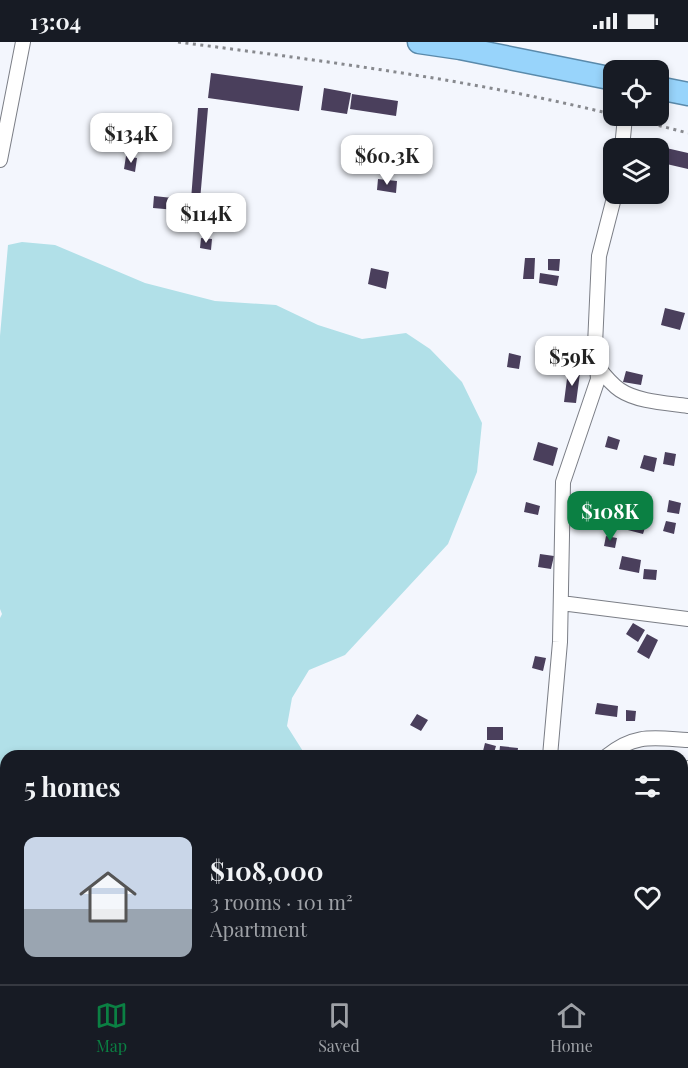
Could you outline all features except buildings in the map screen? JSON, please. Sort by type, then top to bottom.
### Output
[{"type":"highway","points":[[419,42],[603,77]]},
{"type":"highway","points":[[669,90],[688,94]]},
{"type":"street","points":[[0,160],[22,42]]},
{"type":"street","points":[[551,750],[560,642],[563,482],[598,378],[595,345],[599,256],[612,204]]},
{"type":"street","points":[[597,366],[622,392],[644,399],[688,406]]},
{"type":"street","points":[[561,603],[688,619]]},
{"type":"street","points":[[614,750],[637,738],[688,740]]},
{"type":"path","points":[[178,42],[435,78],[603,112]]},
{"type":"path","points":[[660,126],[688,133]]},
{"type":"water","points":[[22,242],[55,245],[145,283],[215,301],[276,305],[318,325],[362,339],[406,333],[430,349],[462,382],[482,423],[477,472],[448,544],[345,655],[309,670],[292,698],[287,726],[302,750],[0,750],[0,618],[2,614],[0,609],[0,336],[8,245]]}]
